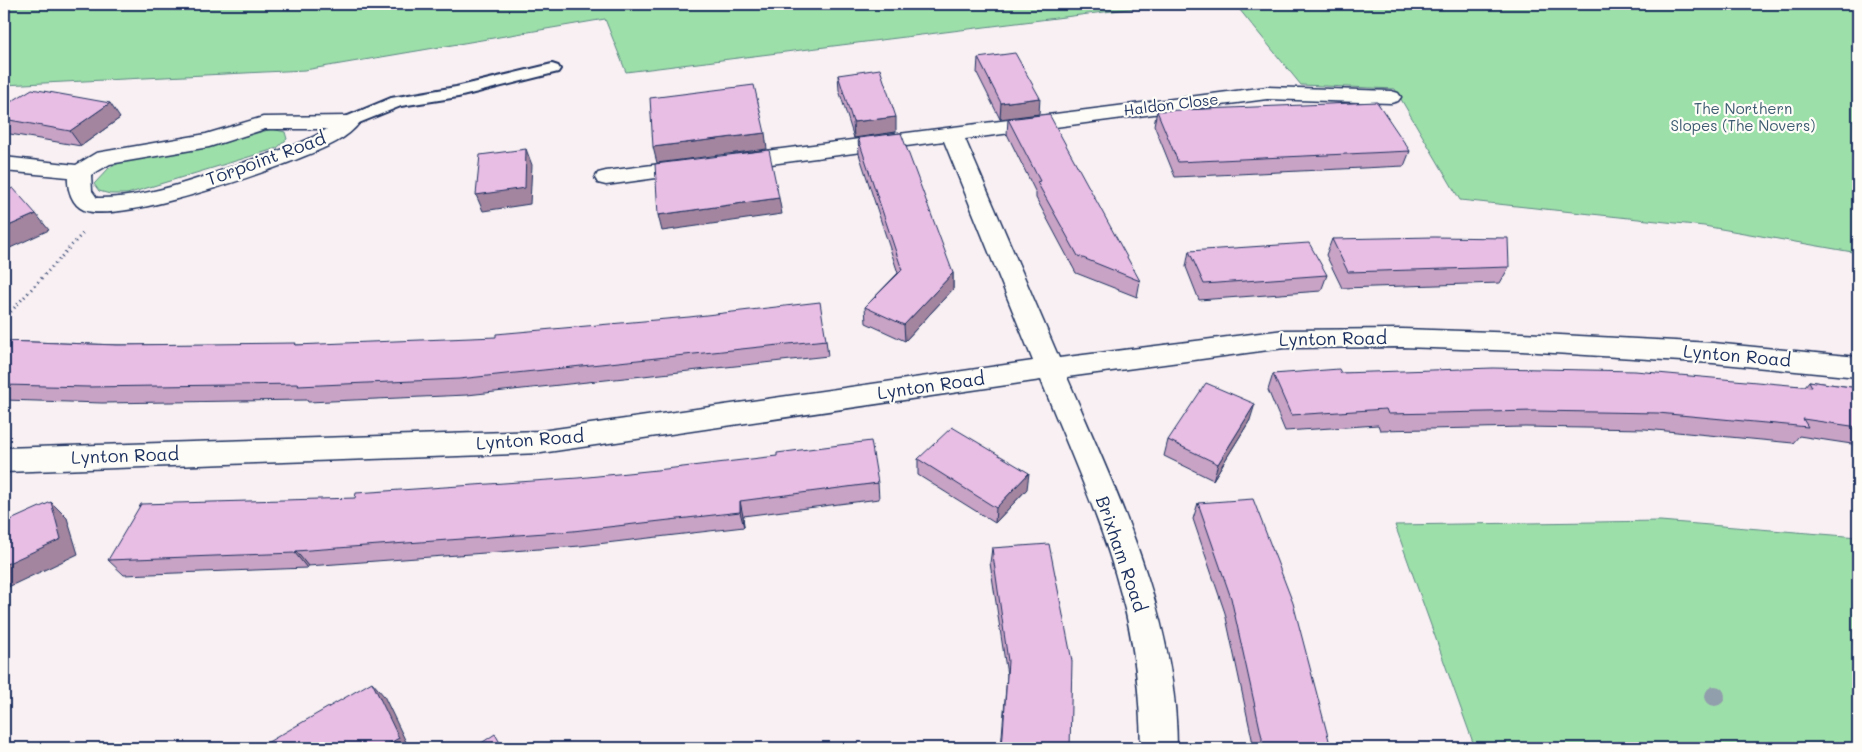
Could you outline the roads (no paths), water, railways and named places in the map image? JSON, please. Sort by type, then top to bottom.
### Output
[{"type":"street","name":"Haldon Close","points":[[606,178],[1267,93],[1391,97]]},
{"type":"street","name":"Torpoint Road","points":[[348,122],[327,138],[302,149],[186,188],[119,205],[105,207],[91,204],[83,195],[78,182],[80,172],[104,158],[209,140],[263,123],[348,122]]},
{"type":"street","points":[[952,134],[1050,369]]},
{"type":"street","points":[[4,164],[80,172]]},
{"type":"street","name":"Lynton Road","points":[[4,460],[541,442],[1050,369],[1284,339],[1392,338],[1522,342],[1703,352],[1858,367]]},
{"type":"street","name":"Brixham Road","points":[[1050,369],[1109,512],[1138,594],[1158,697],[1159,748]]},
{"type":"lane","points":[[348,122],[397,102],[458,92],[500,80],[552,69]]},
{"type":"park label","name":"The Northern Slopes (The Novers)","points":[[1743,118]]}]
